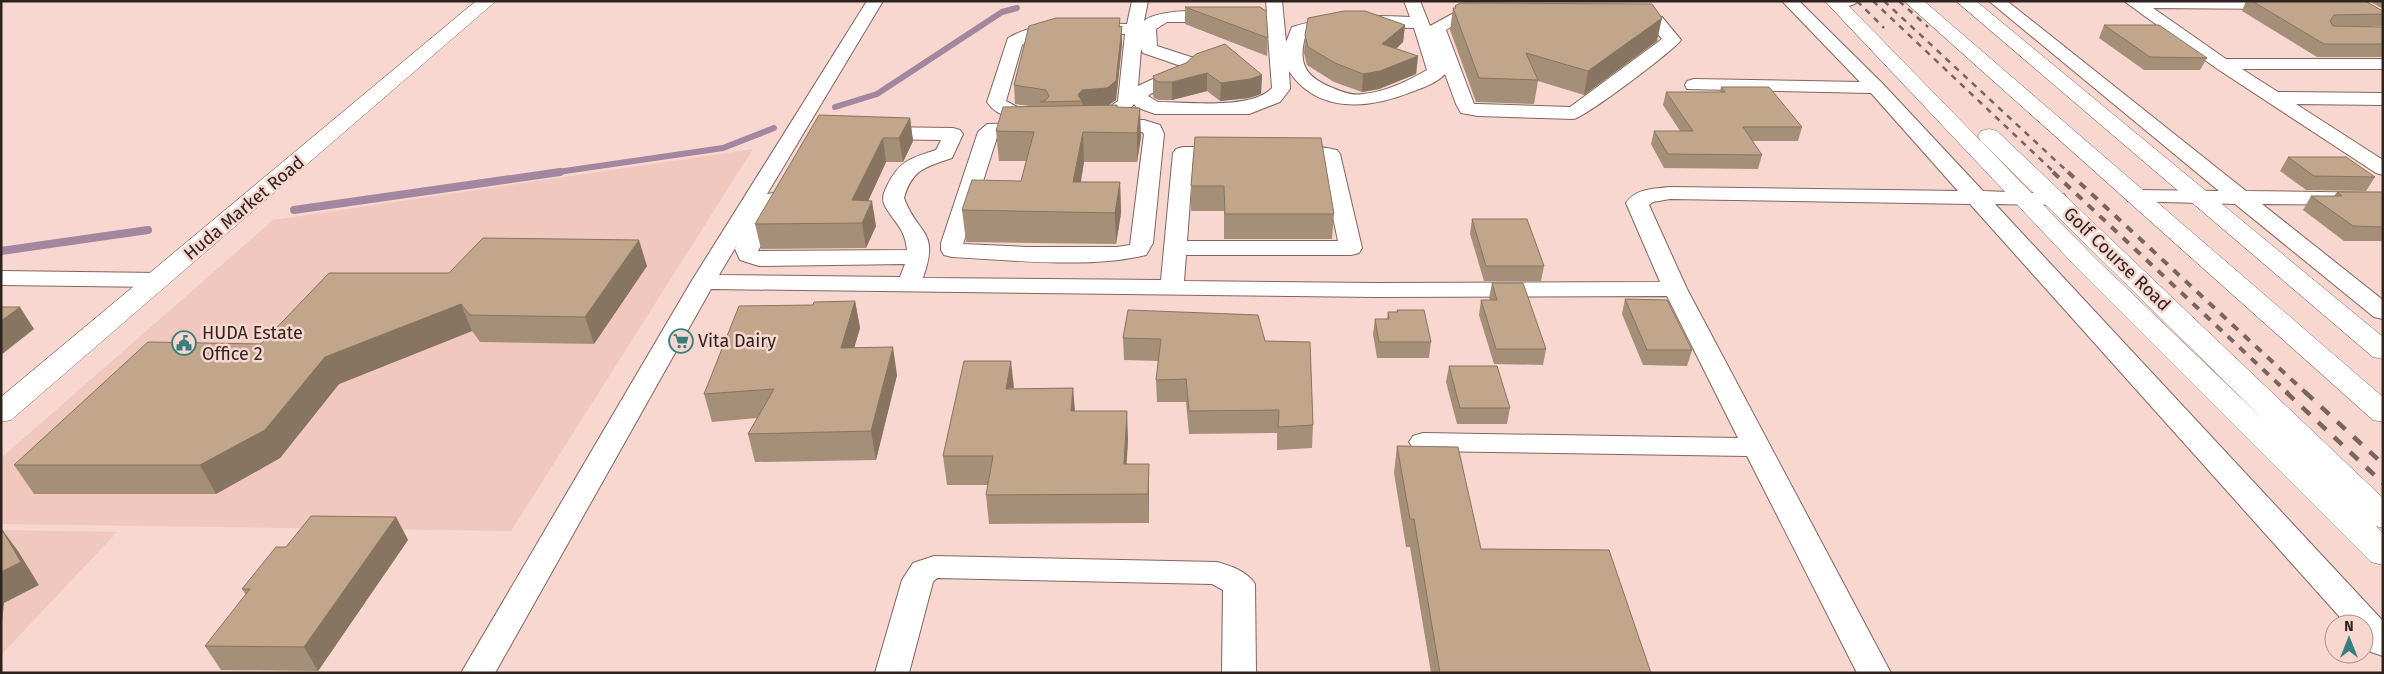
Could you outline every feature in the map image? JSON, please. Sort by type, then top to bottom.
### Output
[{"type":"street","name":"Huda Market Road","points":[[1,413],[487,1]]},
{"type":"street","points":[[478,673],[703,282],[875,1]]},
{"type":"street","points":[[1135,29],[1053,29],[1020,37],[1014,42],[996,102],[1005,110],[1019,114],[1110,114],[1122,110],[1127,101],[1140,1]]},
{"type":"street","points":[[1412,1],[1420,22],[1437,72],[1401,90],[1360,100],[1338,97],[1316,89],[1299,76],[1294,64],[1292,47],[1298,31],[1312,26],[1341,21],[1420,22]]},
{"type":"street","points":[[1790,1],[1876,88],[2383,643]]},
{"type":"street","points":[[1836,1],[1850,1]]},
{"type":"street","points":[[1836,1],[2086,263],[2383,552]]},
{"type":"street","name":"Golf Course Road","points":[[1850,1],[2383,517]]},
{"type":"street","points":[[1913,1],[2383,413]]},
{"type":"street","points":[[1965,1],[2383,351]]},
{"type":"street","points":[[1997,1],[2383,312]]},
{"type":"street","points":[[2133,2],[2290,4]]},
{"type":"street","points":[[2133,2],[2222,64],[2383,169]]},
{"type":"street","points":[[1275,9],[1281,88],[1273,98],[1249,108],[1154,108],[1143,103],[1138,95],[1144,88],[1184,74],[1190,67],[1188,62],[1149,49],[1146,39],[1151,22],[1156,18],[1275,9]]},
{"type":"street","points":[[1452,11],[1645,19],[1656,21],[1672,40],[1600,96],[1574,113],[1468,109],[1437,28],[1452,11]]},
{"type":"street","points":[[2222,64],[2383,64]]},
{"type":"street","points":[[1694,85],[1876,88]]},
{"type":"street","points":[[2274,98],[2383,99]]},
{"type":"street","points":[[1144,126],[1153,129],[1142,243],[1138,250],[1126,253],[1026,254],[952,250],[952,243],[988,132],[994,128],[1019,127],[1144,126]]},
{"type":"street","points":[[818,131],[810,134],[746,249],[748,255],[759,258],[918,257]]},
{"type":"street","points":[[857,132],[953,134],[945,154],[921,162],[904,172],[895,191],[893,198],[896,206],[917,236],[918,257],[909,285]]},
{"type":"street","points":[[1172,288],[1175,248],[1183,153],[1330,154],[1351,248],[1175,248]]},
{"type":"street","points":[[1874,673],[1676,289],[1636,204],[1647,196],[1670,193],[2056,199]]},
{"type":"street","points":[[2136,196],[2381,200]]},
{"type":"street","points":[[1020,286],[1026,254]]},
{"type":"street","points":[[1077,286],[1080,254]]},
{"type":"street","points":[[1,278],[158,280]]},
{"type":"street","points":[[703,282],[1375,290],[1676,289]]},
{"type":"street","points":[[1423,442],[1757,447]]},
{"type":"street","points":[[892,673],[918,580],[924,571],[934,567],[1216,573],[1239,584],[1239,673]]},
{"type":"shaded area","points":[[753,149],[511,531],[1,524],[1,458],[273,220]]},
{"type":"shaded area","points":[[1,530],[117,532],[1,655]]},
{"type":"building","points":[[2252,1],[2365,1],[2383,11],[2383,14],[2334,15],[2330,21],[2333,26],[2383,27],[2383,44],[2324,44]]},
{"type":"building","points":[[1460,3],[1652,4],[1662,18],[1588,71],[1526,53],[1538,80],[1479,78],[1453,8],[1456,8],[1455,6]]},
{"type":"building","points":[[1185,7],[1260,7],[1266,11],[1268,38]]},
{"type":"building","points":[[1344,11],[1365,11],[1405,25],[1382,44],[1418,56],[1380,71],[1363,74],[1335,63],[1308,47],[1305,35],[1308,18]]},
{"type":"building","points":[[1056,18],[1120,18],[1119,27],[1122,26],[1116,81],[1107,88],[1082,90],[1078,95],[1082,101],[1040,102],[1046,100],[1049,96],[1046,90],[1014,85],[1029,26]]},
{"type":"building","points":[[2104,25],[2159,25],[2207,58],[2150,57]]},
{"type":"building","points":[[1225,44],[1262,75],[1250,79],[1221,83],[1207,73],[1172,82],[1158,82],[1154,79],[1153,76],[1186,63],[1196,54]]},
{"type":"building","points":[[1721,87],[1769,87],[1802,127],[1743,127],[1762,155],[1668,154],[1654,131],[1693,131],[1666,92],[1725,92]]},
{"type":"building","points":[[1117,105],[1117,107],[1140,108],[1137,133],[1083,132],[1073,182],[1120,182],[1115,213],[962,210],[972,180],[1021,181],[1034,132],[996,131],[1003,107]]},
{"type":"building","points":[[819,115],[910,118],[899,138],[883,138],[852,200],[872,201],[862,223],[755,224]]},
{"type":"building","points":[[1195,137],[1321,138],[1334,214],[1225,214],[1224,186],[1191,186]]},
{"type":"building","points":[[2288,157],[2346,157],[2375,177],[2314,176]]},
{"type":"building","points":[[2337,192],[2383,192],[2383,227],[2353,226],[2311,196],[2342,196]]},
{"type":"building","points":[[1472,219],[1527,219],[1544,266],[1486,266]]},
{"type":"building","points":[[483,238],[639,240],[585,317],[470,315],[461,304],[325,357],[265,430],[200,465],[14,465],[148,342],[261,344],[329,273],[449,273]]},
{"type":"building","points":[[1492,283],[1523,283],[1546,349],[1496,349],[1481,300],[1497,300]]},
{"type":"building","points":[[1625,299],[1667,300],[1692,350],[1647,350]]},
{"type":"building","points":[[855,301],[841,348],[893,347],[871,431],[748,434],[774,389],[704,394],[739,306],[813,305],[814,302]]},
{"type":"building","points":[[1,307],[20,307],[1,321]]},
{"type":"building","points":[[1128,310],[1258,315],[1265,341],[1310,342],[1313,425],[1278,427],[1279,410],[1189,411],[1186,379],[1156,380],[1161,339],[1123,338]]},
{"type":"building","points":[[1397,310],[1424,310],[1431,342],[1379,342],[1375,319],[1389,319],[1388,312],[1398,312]]},
{"type":"building","points":[[964,361],[1011,361],[1006,389],[1073,388],[1071,411],[1127,411],[1124,464],[1149,464],[1148,494],[986,495],[993,456],[943,456]]},
{"type":"building","points":[[1449,366],[1497,366],[1510,408],[1460,408]]},
{"type":"building","points":[[1397,446],[1458,447],[1481,549],[1609,550],[1651,673],[1440,673],[1414,519],[1410,519]]},
{"type":"building","points":[[311,516],[396,517],[304,647],[205,646],[250,589],[242,589],[276,547],[286,547]]},
{"type":"building","points":[[1,528],[21,562],[1,572]]},
{"type":"waterway","points":[[835,107],[877,94],[1002,12],[1017,8]]},
{"type":"waterway","points":[[551,173],[723,148],[774,128]]},
{"type":"waterway","points":[[294,210],[560,172]]},
{"type":"waterway","points":[[1,251],[148,230]]},
{"type":"railway","points":[[1857,1],[1884,28]]},
{"type":"railway","points":[[1873,1],[2055,173]]},
{"type":"railway","points":[[1884,1],[2069,173]]},
{"type":"railway","points":[[1899,1],[1928,27]]},
{"type":"railway","points":[[2053,172],[2288,393]]},
{"type":"railway","points":[[2068,172],[2306,393]]},
{"type":"railway","points":[[2286,392],[2383,483]]},
{"type":"railway","points":[[2305,392],[2383,464]]},
{"type":"place","name":"Vita Dairy","points":[[681,341]]},
{"type":"place","name":"HUDA Estate Office 2","points":[[184,343]]}]
